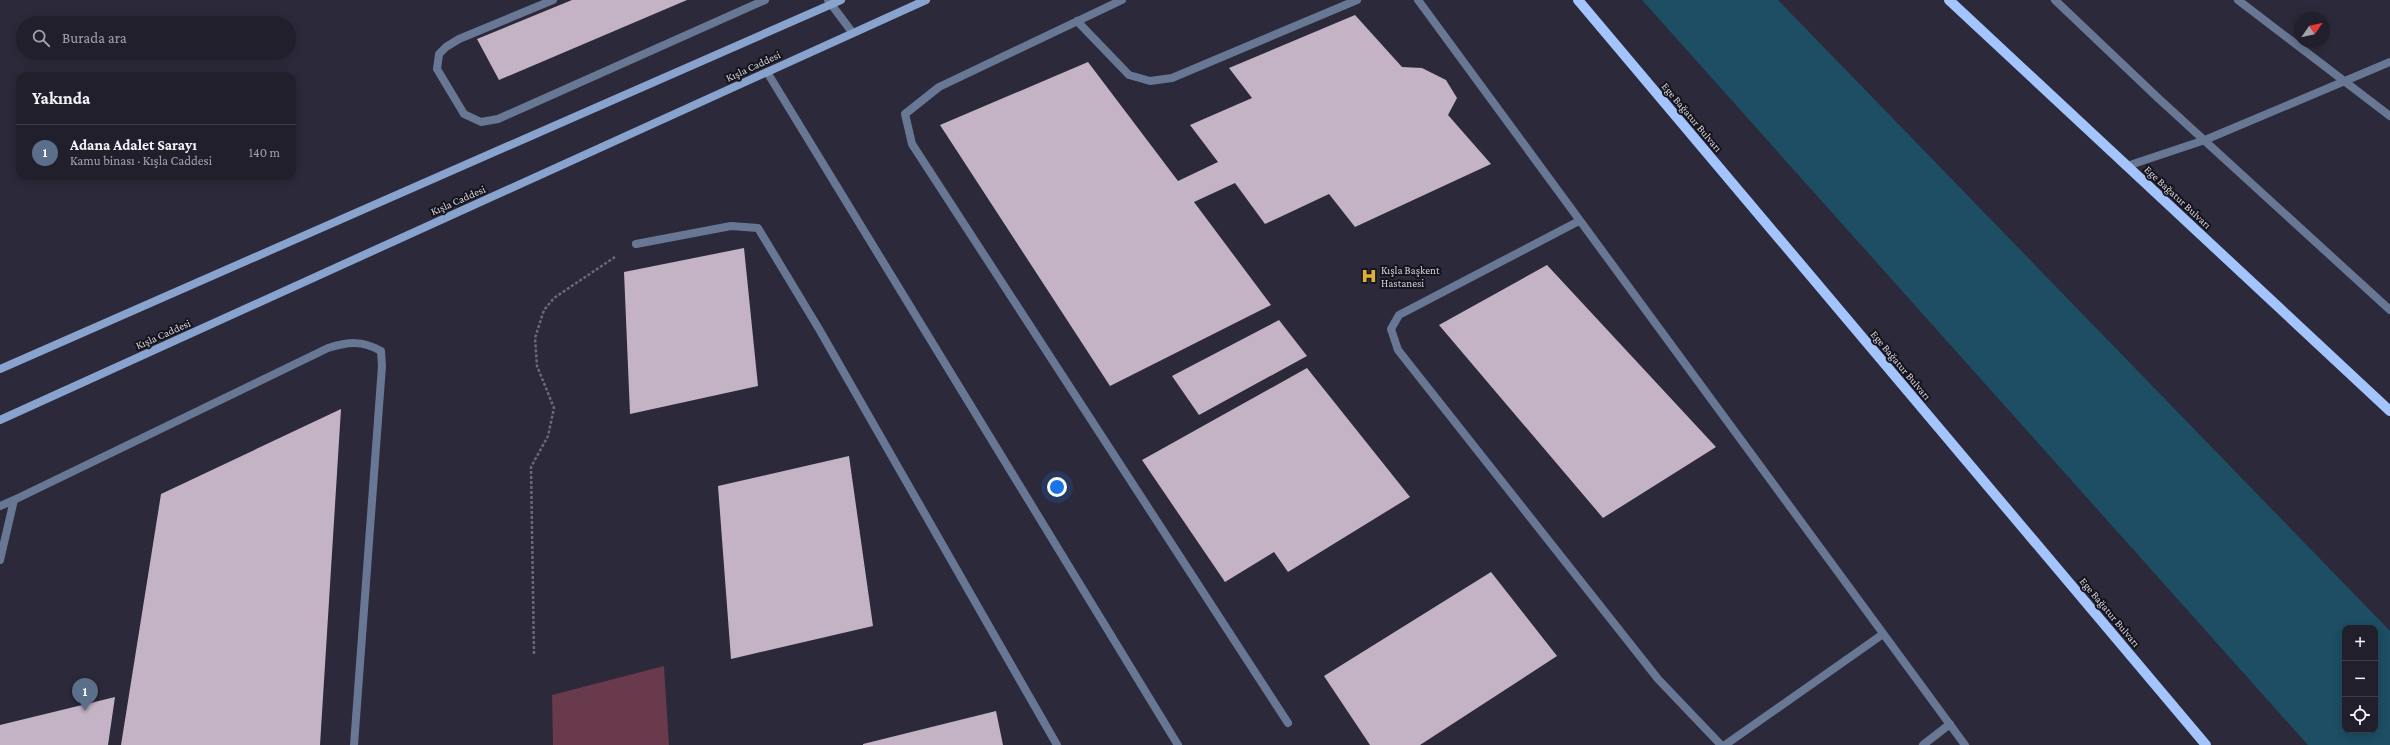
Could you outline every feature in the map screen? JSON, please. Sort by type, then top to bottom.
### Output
[{"type":"main road","points":[[0,369],[722,54],[829,2],[840,0]]},
{"type":"main road","name":"Kışla Caddesi","points":[[0,420],[852,32],[926,0]]},
{"type":"main road","name":"Ege Bağatur Bulvarı","points":[[1578,0],[2206,745]]},
{"type":"main road","name":"Ege Bağatur Bulvarı","points":[[1948,0],[2390,411]]},
{"type":"street","points":[[553,0],[448,44],[439,52],[435,62],[437,69],[464,114],[481,122],[498,119],[749,3],[765,0]]},
{"type":"street","points":[[1122,0],[939,87],[905,114],[912,144],[1288,723]]},
{"type":"street","points":[[1077,21],[1129,75],[1150,81],[1172,78],[1357,0]]},
{"type":"street","points":[[1418,0],[1965,745]]},
{"type":"street","points":[[2055,0],[2204,140],[2390,310]]},
{"type":"street","points":[[2238,0],[2390,116]]},
{"type":"street","points":[[829,2],[852,32]]},
{"type":"street","points":[[2127,166],[2204,140],[2390,62]]},
{"type":"street","points":[[767,72],[1178,745]]},
{"type":"street","points":[[1579,221],[1399,315],[1391,328],[1398,350],[1658,679],[1720,745]]},
{"type":"street","points":[[636,244],[731,226],[758,228],[819,329],[1057,745]]},
{"type":"street","points":[[0,506],[328,348],[350,341],[367,343],[381,351],[382,366],[354,745]]},
{"type":"street","points":[[0,560],[14,500]]},
{"type":"street","points":[[1726,745],[1883,634]]},
{"type":"street","points":[[1923,745],[1950,724]]},
{"type":"path","points":[[534,654],[531,467],[548,436],[554,408],[541,385],[533,349],[537,322],[554,298],[636,244]]},
{"type":"shaded area","points":[[664,666],[669,745],[553,745],[552,695]]},
{"type":"water","points":[[1642,0],[1778,0],[2390,631],[2390,745],[2308,745]]},
{"type":"building","points":[[572,0],[687,0],[499,80],[477,39]]},
{"type":"building","points":[[1355,15],[1402,67],[1422,68],[1446,80],[1457,98],[1448,115],[1491,164],[1355,227],[1329,194],[1265,224],[1235,183],[1194,202],[1271,305],[1110,386],[940,125],[1088,62],[1178,181],[1218,162],[1190,125],[1252,98],[1229,68]]},
{"type":"building","points":[[744,248],[758,386],[630,414],[624,272]]},
{"type":"building","points":[[1547,265],[1716,447],[1603,518],[1439,325]]},
{"type":"building","points":[[1279,320],[1307,356],[1199,415],[1172,376]]},
{"type":"building","points":[[1307,368],[1410,497],[1288,572],[1274,552],[1225,582],[1142,460]]},
{"type":"building","points":[[341,409],[320,745],[121,745],[161,494]]},
{"type":"building","points":[[849,456],[873,626],[731,659],[718,486]]},
{"type":"building","points":[[1491,572],[1557,656],[1420,745],[1370,745],[1324,676]]},
{"type":"building","points":[[115,697],[108,745],[0,745],[0,725]]},
{"type":"building","points":[[996,711],[1003,745],[863,745],[863,744]]},
{"type":"place","name":"Kışla Başkent Hastanesi","points":[[1369,276]]},
{"type":"place","name":"Adana Adalet Sarayı","points":[[85,711]]}]
